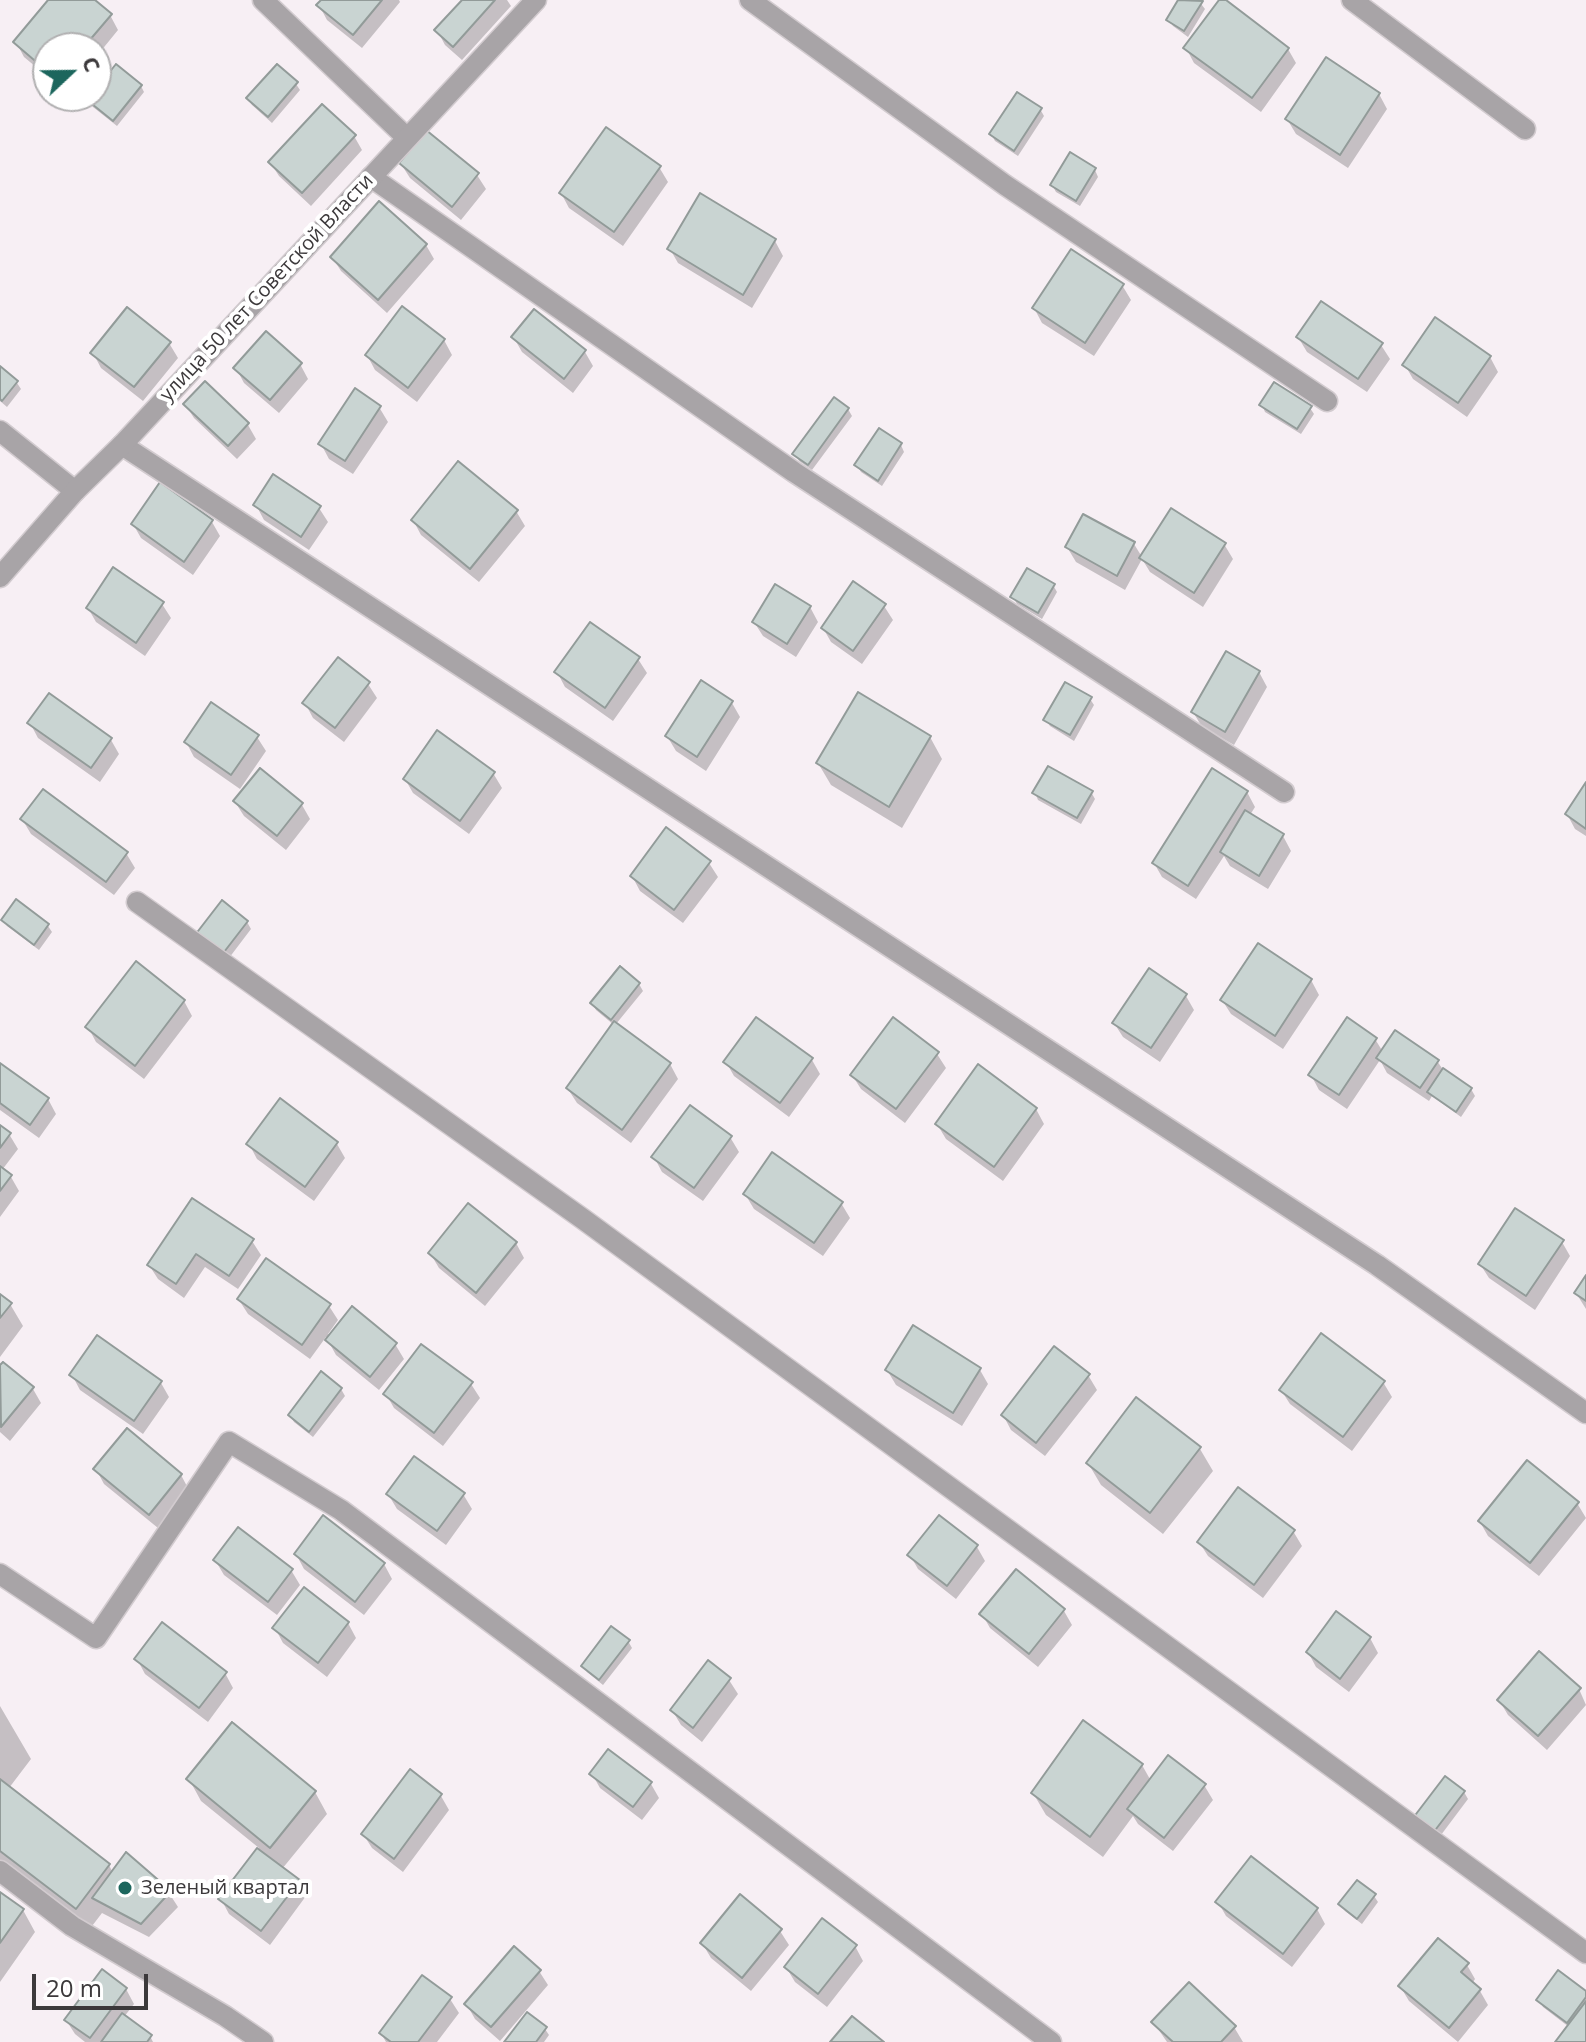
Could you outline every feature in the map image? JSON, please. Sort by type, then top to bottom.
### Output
[{"type":"street","points":[[263,0],[406,137]]},
{"type":"street","name":"улица 50 лет Советской Власти","points":[[0,577],[75,491],[122,445],[536,0]]},
{"type":"street","points":[[750,0],[1005,185],[1327,401]]},
{"type":"street","points":[[1352,0],[1525,129]]},
{"type":"street","points":[[371,177],[794,472],[1284,792]]},
{"type":"street","points":[[0,431],[75,491]]},
{"type":"street","points":[[122,445],[1363,1256],[1586,1413]]},
{"type":"street","points":[[137,902],[583,1219],[1586,1953]]},
{"type":"street","points":[[0,1574],[96,1638],[229,1442],[341,1510],[1051,2042]]},
{"type":"street","points":[[0,1871],[72,1926],[225,2016],[263,2042]]},
{"type":"building","points":[[48,0],[95,0],[112,14],[97,32],[32,32],[32,58],[13,42]]},
{"type":"building","points":[[321,0],[382,0],[353,35],[316,5]]},
{"type":"building","points":[[462,0],[495,0],[453,47],[434,30]]},
{"type":"building","points":[[1178,0],[1203,1],[1184,31],[1166,20]]},
{"type":"building","points":[[1219,0],[1226,0],[1289,48],[1252,98],[1183,48]]},
{"type":"building","points":[[1326,57],[1380,93],[1340,155],[1285,119]]},
{"type":"building","points":[[116,64],[142,85],[113,121],[102,112],[112,112],[112,69]]},
{"type":"building","points":[[277,64],[298,82],[268,117],[246,98]]},
{"type":"building","points":[[1017,92],[1042,108],[1014,151],[989,134]]},
{"type":"building","points":[[322,104],[356,135],[302,193],[268,162]]},
{"type":"building","points":[[606,127],[661,166],[614,232],[559,193]]},
{"type":"building","points":[[426,130],[479,173],[452,207],[399,163]]},
{"type":"building","points":[[1070,152],[1096,168],[1076,201],[1050,185]]},
{"type":"building","points":[[700,193],[776,239],[743,295],[667,249]]},
{"type":"building","points":[[379,201],[427,244],[378,300],[330,257]]},
{"type":"building","points":[[1071,249],[1124,284],[1085,343],[1032,308]]},
{"type":"building","points":[[1321,301],[1383,343],[1358,379],[1296,337]]},
{"type":"building","points":[[402,306],[445,339],[408,388],[365,355]]},
{"type":"building","points":[[127,307],[171,342],[134,387],[90,353]]},
{"type":"building","points":[[534,309],[586,350],[564,379],[511,337]]},
{"type":"building","points":[[1435,317],[1491,356],[1458,403],[1402,365]]},
{"type":"building","points":[[266,331],[302,363],[270,400],[233,368]]},
{"type":"building","points":[[0,366],[18,381],[2,401],[0,399]]},
{"type":"building","points":[[205,381],[249,423],[228,446],[183,404]]},
{"type":"building","points":[[1274,382],[1312,406],[1297,429],[1259,405]]},
{"type":"building","points":[[355,388],[381,406],[345,461],[318,444]]},
{"type":"building","points":[[834,397],[849,408],[808,465],[792,454]]},
{"type":"building","points":[[879,428],[902,443],[878,481],[854,465]]},
{"type":"building","points":[[458,461],[518,510],[470,569],[411,520]]},
{"type":"building","points":[[273,474],[321,506],[301,537],[253,505]]},
{"type":"building","points":[[160,482],[213,520],[184,562],[131,524]]},
{"type":"building","points":[[1171,508],[1226,543],[1194,593],[1139,558]]},
{"type":"building","points":[[1083,514],[1135,542],[1117,576],[1065,547]]},
{"type":"building","points":[[113,567],[164,602],[136,643],[86,608]]},
{"type":"building","points":[[1027,568],[1055,584],[1038,613],[1010,597]]},
{"type":"building","points":[[853,581],[886,604],[853,651],[821,628]]},
{"type":"building","points":[[775,584],[811,606],[787,644],[752,622]]},
{"type":"building","points":[[590,622],[640,657],[605,708],[554,672]]},
{"type":"building","points":[[1226,651],[1260,671],[1225,732],[1191,712]]},
{"type":"building","points":[[338,657],[370,682],[335,728],[302,703]]},
{"type":"building","points":[[701,680],[733,701],[697,757],[665,736]]},
{"type":"building","points":[[1065,682],[1092,697],[1070,735],[1043,720]]},
{"type":"building","points":[[858,692],[931,736],[889,807],[816,763]]},
{"type":"building","points":[[49,693],[112,738],[91,768],[27,723]]},
{"type":"building","points":[[211,702],[259,735],[231,775],[184,742]]},
{"type":"building","points":[[437,730],[495,772],[460,821],[403,779]]},
{"type":"building","points":[[1048,766],[1093,791],[1077,818],[1032,793]]},
{"type":"building","points":[[260,768],[303,803],[277,836],[233,801]]},
{"type":"building","points":[[1212,768],[1248,791],[1188,886],[1152,863]]},
{"type":"building","points":[[1586,782],[1586,829],[1565,814]]},
{"type":"building","points":[[43,789],[128,852],[106,882],[20,819]]},
{"type":"building","points":[[1245,810],[1284,834],[1259,876],[1220,852]]},
{"type":"building","points":[[666,827],[711,861],[674,910],[630,876]]},
{"type":"building","points":[[16,899],[49,924],[34,945],[1,920]]},
{"type":"building","points":[[222,900],[248,921],[221,956],[195,935]]},
{"type":"building","points":[[1258,943],[1312,979],[1275,1036],[1220,1000]]},
{"type":"building","points":[[136,961],[185,1000],[135,1066],[85,1027]]},
{"type":"building","points":[[620,966],[640,983],[611,1020],[590,1003]]},
{"type":"building","points":[[1149,968],[1187,994],[1151,1048],[1112,1023]]},
{"type":"building","points":[[756,1017],[813,1058],[780,1103],[723,1062]]},
{"type":"building","points":[[893,1017],[939,1052],[896,1109],[850,1075]]},
{"type":"building","points":[[1347,1017],[1377,1038],[1339,1095],[1308,1075]]},
{"type":"building","points":[[614,1021],[671,1063],[622,1130],[566,1088]]},
{"type":"building","points":[[1395,1030],[1439,1060],[1420,1088],[1376,1058]]},
{"type":"building","points":[[0,1063],[49,1098],[30,1125],[0,1103]]},
{"type":"building","points":[[978,1064],[1037,1108],[994,1167],[935,1124]]},
{"type":"building","points":[[1443,1068],[1472,1088],[1456,1112],[1427,1092]]},
{"type":"building","points":[[280,1098],[338,1142],[305,1187],[246,1144]]},
{"type":"building","points":[[690,1105],[732,1136],[694,1188],[651,1157]]},
{"type":"building","points":[[0,1125],[11,1133],[0,1148]]},
{"type":"building","points":[[772,1152],[843,1202],[814,1243],[743,1194]]},
{"type":"building","points":[[0,1166],[12,1175],[0,1191]]},
{"type":"building","points":[[192,1198],[254,1239],[229,1276],[196,1254],[176,1284],[147,1265]]},
{"type":"building","points":[[468,1203],[517,1242],[476,1293],[428,1253]]},
{"type":"building","points":[[1515,1208],[1564,1240],[1526,1296],[1478,1264]]},
{"type":"building","points":[[266,1258],[331,1304],[302,1345],[237,1299]]},
{"type":"building","points":[[1586,1275],[1586,1301],[1574,1293]]},
{"type":"building","points":[[0,1294],[12,1303],[0,1318]]},
{"type":"building","points":[[352,1306],[397,1343],[370,1377],[325,1340]]},
{"type":"building","points":[[913,1325],[981,1368],[953,1413],[885,1370]]},
{"type":"building","points":[[1321,1333],[1385,1381],[1343,1437],[1279,1390]]},
{"type":"building","points":[[97,1335],[162,1381],[134,1421],[69,1375]]},
{"type":"building","points":[[421,1344],[473,1382],[434,1433],[383,1394]]},
{"type":"building","points":[[1054,1346],[1090,1374],[1036,1443],[1001,1415]]},
{"type":"building","points":[[3,1362],[34,1387],[1,1427],[0,1365]]},
{"type":"building","points":[[321,1371],[342,1388],[309,1432],[288,1415]]},
{"type":"building","points":[[1136,1397],[1201,1447],[1150,1513],[1086,1463]]},
{"type":"building","points":[[127,1428],[182,1474],[149,1515],[93,1469]]},
{"type":"building","points":[[414,1456],[465,1493],[437,1531],[386,1494]]},
{"type":"building","points":[[1527,1460],[1579,1502],[1530,1563],[1478,1521]]},
{"type":"building","points":[[1238,1487],[1295,1530],[1254,1585],[1197,1542]]},
{"type":"building","points":[[323,1515],[385,1563],[355,1602],[294,1554]]},
{"type":"building","points":[[939,1515],[978,1545],[947,1586],[907,1555]]},
{"type":"building","points":[[238,1527],[293,1569],[268,1602],[213,1560]]},
{"type":"building","points":[[1016,1569],[1065,1609],[1029,1654],[979,1614]]},
{"type":"building","points":[[304,1587],[349,1622],[318,1663],[272,1628]]},
{"type":"building","points":[[1336,1611],[1371,1637],[1340,1679],[1306,1652]]},
{"type":"building","points":[[162,1622],[227,1672],[199,1708],[134,1659]]},
{"type":"building","points":[[611,1626],[630,1640],[599,1680],[581,1666]]},
{"type":"building","points":[[1539,1651],[1581,1688],[1538,1736],[1497,1700]]},
{"type":"building","points":[[708,1660],[731,1678],[693,1728],[670,1710]]},
{"type":"building","points":[[1083,1720],[1143,1764],[1090,1837],[1031,1793]]},
{"type":"building","points":[[232,1722],[316,1791],[270,1848],[186,1779]]},
{"type":"building","points":[[608,1749],[652,1782],[633,1807],[589,1774]]},
{"type":"building","points":[[1168,1755],[1206,1784],[1164,1838],[1127,1809]]},
{"type":"building","points":[[410,1769],[442,1794],[394,1859],[361,1834]]},
{"type":"building","points":[[1445,1776],[1465,1791],[1433,1833],[1413,1818]]},
{"type":"building","points":[[0,1779],[110,1864],[76,1909],[0,1851]]},
{"type":"building","points":[[257,1848],[300,1880],[261,1931],[218,1899]]},
{"type":"building","points":[[126,1852],[171,1891],[141,1924],[92,1898]]},
{"type":"building","points":[[1251,1856],[1318,1908],[1283,1954],[1215,1902]]},
{"type":"building","points":[[1357,1880],[1376,1894],[1357,1919],[1338,1904]]},
{"type":"building","points":[[0,1892],[24,1909],[0,1943]]},
{"type":"building","points":[[740,1894],[782,1929],[742,1978],[700,1943]]},
{"type":"building","points":[[822,1918],[857,1945],[818,1994],[784,1967]]},
{"type":"building","points":[[1438,1938],[1469,1963],[1461,1972],[1481,1989],[1449,2028],[1398,1986]]},
{"type":"building","points":[[514,1946],[541,1970],[491,2027],[464,2004]]},
{"type":"building","points":[[102,1969],[127,1988],[90,2038],[64,2020]]},
{"type":"building","points":[[1558,1970],[1586,1991],[1586,1997],[1567,2023],[1536,2000]]},
{"type":"building","points":[[422,1975],[452,1997],[418,2042],[391,2042],[379,2033]]},
{"type":"building","points":[[1189,1982],[1236,2026],[1221,2042],[1173,2042],[1151,2022]]},
{"type":"building","points":[[1586,2001],[1586,2042],[1555,2042]]},
{"type":"building","points":[[527,2012],[547,2027],[536,2042],[504,2042]]},
{"type":"building","points":[[122,2013],[152,2035],[147,2042],[101,2042]]},
{"type":"building","points":[[852,2016],[884,2042],[830,2042]]},
{"type":"place","name":"Зеленый квартал","points":[[125,1888]]}]
